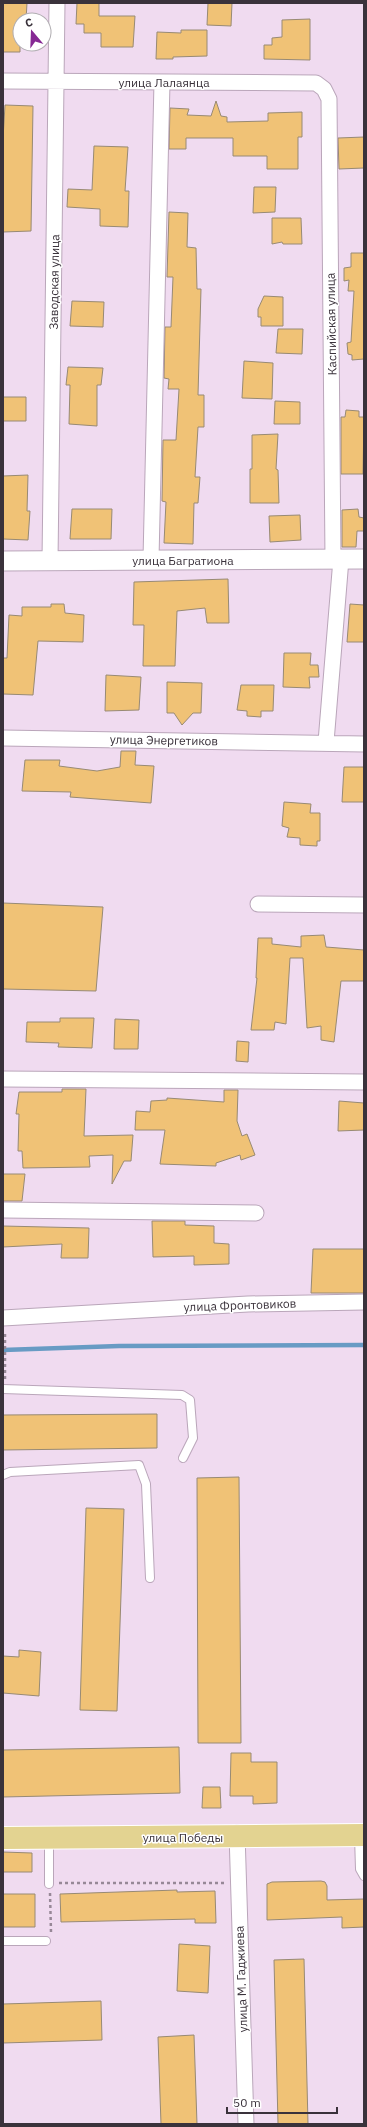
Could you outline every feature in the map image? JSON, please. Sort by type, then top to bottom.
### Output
[{"type":"main road","name":"улица Победы","points":[[3,1838],[362,1834]]},
{"type":"main road","name":"улица Победы","points":[[3,1835],[237,1835]]},
{"type":"street","name":"Заводская улица","points":[[50,561],[57,3]]},
{"type":"street","name":"улица Лалаянца","points":[[3,81],[316,83],[324,89]]},
{"type":"street","points":[[151,559],[162,82]]},
{"type":"street","name":"Каспийская улица","points":[[324,89],[329,99],[337,559]]},
{"type":"street","points":[[326,742],[337,559]]},
{"type":"street","name":"улица Багратиона","points":[[3,561],[364,559]]},
{"type":"street","name":"улица Энергетиков","points":[[3,738],[326,742],[364,744]]},
{"type":"street","points":[[258,904],[364,905]]},
{"type":"street","points":[[3,1079],[364,1082]]},
{"type":"street","points":[[3,1210],[256,1213]]},
{"type":"street","name":"улица Фронтовиков","points":[[3,1318],[116,1310],[248,1304],[364,1302]]},
{"type":"street","name":"улица М. Гаджиева","points":[[237,1835],[246,2124]]},
{"type":"lane","points":[[3,1389],[182,1395],[190,1400],[193,1438],[183,1458]]},
{"type":"lane","points":[[3,1475],[10,1472],[139,1465],[146,1484],[150,1578]]},
{"type":"lane","points":[[362,1834],[360,1869],[364,1876]]},
{"type":"lane","points":[[49,1838],[49,1884]]},
{"type":"lane","points":[[3,1941],[46,1941]]},
{"type":"path","points":[[5,1336],[5,1364]]},
{"type":"path","points":[[46,1941],[51,1935],[49,1884],[238,1883]]},
{"type":"building","points":[[3,3],[27,3],[26,12],[12,12],[12,52],[3,52]]},
{"type":"building","points":[[77,3],[99,3],[99,16],[135,16],[133,47],[101,47],[101,33],[84,33],[84,24],[76,24]]},
{"type":"building","points":[[208,3],[232,3],[231,26],[207,25]]},
{"type":"building","points":[[310,19],[310,60],[264,59],[264,45],[272,45],[272,38],[282,37],[282,20]]},
{"type":"building","points":[[181,30],[207,30],[207,56],[156,59],[157,32],[181,33]]},
{"type":"building","points":[[216,101],[221,116],[227,117],[227,122],[268,121],[268,113],[302,112],[302,137],[298,137],[298,169],[267,169],[267,156],[233,156],[233,138],[186,138],[186,149],[169,149],[170,108],[189,109],[187,115],[211,116]]},
{"type":"building","points":[[5,105],[33,106],[31,231],[3,232],[3,139]]},
{"type":"building","points":[[364,137],[364,168],[339,169],[338,138]]},
{"type":"building","points":[[94,146],[128,147],[125,191],[129,191],[128,227],[100,226],[100,209],[67,207],[68,189],[92,190]]},
{"type":"building","points":[[254,187],[276,187],[275,212],[253,213]]},
{"type":"building","points":[[169,212],[188,213],[187,247],[196,248],[197,289],[201,289],[198,395],[204,395],[204,427],[198,427],[195,477],[200,477],[198,503],[194,503],[193,544],[164,543],[166,502],[162,501],[163,440],[176,440],[179,389],[168,389],[169,379],[164,378],[165,327],[171,327],[173,277],[167,277]]},
{"type":"building","points":[[272,218],[301,218],[302,244],[283,244],[282,242],[272,244]]},
{"type":"building","points":[[351,253],[364,253],[364,359],[352,360],[352,355],[348,354],[347,343],[351,342],[354,291],[348,291],[349,280],[344,281],[344,268],[351,267]]},
{"type":"building","points":[[264,296],[283,297],[283,326],[261,326],[261,317],[258,317],[258,309]]},
{"type":"building","points":[[72,301],[104,302],[103,327],[70,326]]},
{"type":"building","points":[[278,329],[303,329],[302,354],[276,353]]},
{"type":"building","points":[[244,361],[273,363],[272,399],[242,398]]},
{"type":"building","points":[[68,367],[103,368],[101,385],[97,385],[97,426],[69,424],[70,385],[66,385]]},
{"type":"building","points":[[3,397],[26,397],[26,421],[3,421]]},
{"type":"building","points":[[275,401],[300,402],[300,424],[274,424]]},
{"type":"building","points":[[346,410],[359,411],[359,417],[364,417],[363,474],[341,474],[341,417],[345,417]]},
{"type":"building","points":[[278,434],[276,469],[278,470],[279,503],[250,503],[252,435]]},
{"type":"building","points":[[28,475],[27,511],[30,511],[28,540],[3,539],[3,476]]},
{"type":"building","points":[[72,509],[112,509],[111,539],[70,539]]},
{"type":"building","points":[[358,509],[359,517],[364,518],[364,531],[357,531],[356,547],[342,547],[342,510]]},
{"type":"building","points":[[300,515],[301,540],[270,542],[269,516]]},
{"type":"building","points":[[228,579],[229,623],[207,623],[205,608],[177,611],[175,666],[143,666],[144,625],[133,625],[134,582]]},
{"type":"building","points":[[51,604],[64,604],[65,613],[84,615],[83,642],[38,641],[33,695],[3,694],[3,658],[7,658],[9,615],[22,616],[22,607],[51,607]]},
{"type":"building","points":[[350,604],[364,605],[364,642],[347,642]]},
{"type":"building","points":[[284,653],[311,653],[310,665],[318,665],[319,677],[309,677],[310,688],[283,687]]},
{"type":"building","points":[[106,675],[141,677],[139,710],[105,711]]},
{"type":"building","points":[[167,682],[202,683],[201,713],[193,713],[182,725],[174,713],[167,713]]},
{"type":"building","points":[[241,685],[274,685],[273,711],[261,711],[261,717],[247,716],[247,711],[237,710]]},
{"type":"building","points":[[121,751],[136,751],[135,765],[154,766],[151,803],[70,797],[71,792],[22,791],[25,760],[60,760],[59,766],[97,771],[120,767]]},
{"type":"building","points":[[344,767],[364,767],[364,802],[342,802]]},
{"type":"building","points":[[284,802],[311,804],[310,813],[320,813],[320,841],[317,841],[317,846],[300,845],[300,838],[287,837],[289,828],[282,826]]},
{"type":"building","points":[[3,903],[103,907],[96,991],[3,989]]},
{"type":"building","points":[[324,935],[326,947],[364,950],[364,981],[341,981],[334,1042],[321,1040],[321,1026],[307,1028],[303,958],[290,958],[286,1024],[275,1022],[274,1030],[251,1030],[257,978],[258,938],[272,938],[272,944],[301,947],[301,936]]},
{"type":"building","points":[[60,1018],[94,1018],[92,1048],[58,1047],[59,1043],[26,1042],[27,1022],[60,1022]]},
{"type":"building","points":[[115,1019],[139,1020],[138,1049],[114,1049]]},
{"type":"building","points":[[237,1041],[249,1042],[248,1062],[236,1061]]},
{"type":"building","points":[[62,1089],[86,1089],[84,1136],[133,1135],[131,1161],[124,1161],[112,1184],[113,1155],[89,1156],[90,1167],[23,1168],[22,1151],[18,1151],[19,1114],[16,1114],[19,1092],[62,1092]]},
{"type":"building","points":[[224,1090],[238,1090],[237,1121],[242,1136],[247,1134],[255,1155],[241,1160],[240,1155],[216,1163],[216,1166],[160,1164],[165,1130],[135,1130],[136,1111],[150,1112],[151,1101],[167,1100],[167,1098],[224,1102]]},
{"type":"building","points":[[339,1101],[364,1103],[364,1130],[338,1131]]},
{"type":"building","points":[[3,1174],[25,1174],[22,1201],[3,1201]]},
{"type":"building","points":[[152,1221],[185,1221],[185,1225],[214,1226],[214,1243],[229,1244],[229,1264],[194,1265],[194,1256],[153,1257]]},
{"type":"building","points":[[3,1226],[89,1228],[88,1258],[61,1258],[62,1244],[3,1247]]},
{"type":"building","points":[[313,1249],[364,1249],[364,1293],[311,1293]]},
{"type":"building","points":[[157,1414],[157,1448],[3,1450],[3,1415]]},
{"type":"building","points":[[239,1477],[241,1743],[198,1743],[197,1478]]},
{"type":"building","points":[[86,1508],[124,1509],[117,1711],[80,1710]]},
{"type":"building","points":[[19,1650],[41,1652],[39,1696],[3,1693],[3,1656],[19,1657]]},
{"type":"building","points":[[179,1747],[180,1793],[3,1797],[3,1750]]},
{"type":"building","points":[[231,1753],[251,1753],[251,1762],[277,1762],[277,1803],[253,1804],[253,1796],[230,1796]]},
{"type":"building","points":[[203,1787],[220,1787],[221,1808],[202,1808]]},
{"type":"building","points":[[3,1852],[32,1853],[32,1872],[3,1872]]},
{"type":"building","points":[[272,1882],[325,1882],[327,1886],[327,1900],[364,1899],[364,1927],[342,1928],[342,1917],[267,1920],[267,1884]]},
{"type":"building","points":[[177,1890],[177,1892],[215,1891],[216,1923],[195,1923],[195,1919],[61,1922],[60,1894]]},
{"type":"building","points":[[3,1894],[35,1894],[35,1927],[3,1927]]},
{"type":"building","points":[[179,1944],[210,1946],[208,1993],[177,1991]]},
{"type":"building","points":[[304,1959],[308,2124],[278,2124],[274,1960]]},
{"type":"building","points":[[101,2001],[102,2040],[3,2043],[3,2004]]},
{"type":"building","points":[[194,2035],[197,2124],[161,2124],[158,2037]]},
{"type":"waterway","points":[[3,1350],[119,1346],[364,1345]]}]
